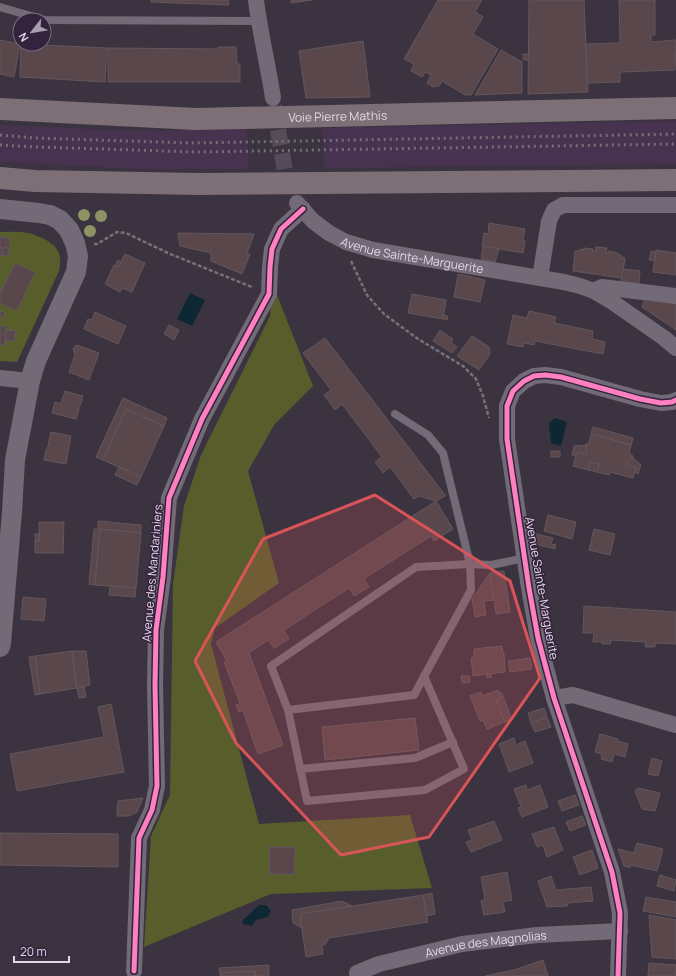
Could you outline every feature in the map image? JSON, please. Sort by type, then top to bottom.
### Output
[{"type":"highway","name":"Voie Pierre Mathis","points":[[0,109],[196,119],[676,108]]},
{"type":"highway","points":[[0,178],[35,181],[199,184],[676,180]]},
{"type":"street","points":[[256,0],[273,98]]},
{"type":"street","points":[[540,278],[549,221],[554,210],[563,205],[676,205]]},
{"type":"street","name":"Avenue Sainte-Marguerite","points":[[300,206],[313,221],[329,233],[346,242],[373,250],[564,282],[594,292],[611,301],[676,348]]},
{"type":"street","name":"Avenue des Mandariniers","points":[[132,973],[139,838],[152,810],[157,786],[155,685],[156,630],[163,577],[169,498],[202,419],[269,294],[272,249],[280,229],[300,206]]},
{"type":"street","points":[[0,209],[50,215],[60,220],[69,230],[75,243],[78,256],[76,272],[36,361],[30,380],[15,460],[3,629],[0,647]]},
{"type":"street","name":"Avenue Sainte-Marguerite","points":[[594,292],[602,287],[676,296]]},
{"type":"street","name":"Avenue Sainte-Marguerite","points":[[618,976],[620,913],[612,872],[554,698],[538,638],[507,439],[507,406],[512,391],[524,381],[534,376],[545,375],[561,377],[640,399],[661,403],[676,400]]},
{"type":"street","points":[[0,378],[30,380]]},
{"type":"street","points":[[554,698],[573,695],[676,725]]},
{"type":"street","name":"Avenue des Magnolias","points":[[358,976],[357,973],[378,964],[462,944],[537,935],[620,930]]},
{"type":"lane","points":[[0,7],[45,20],[259,21]]},
{"type":"lane","points":[[288,710],[414,695],[471,590],[470,564],[443,453],[428,435],[394,414]]},
{"type":"lane","points":[[424,676],[464,769],[425,790],[307,801],[288,710],[271,666],[416,567],[470,564],[491,565],[525,558]]},
{"type":"lane","points":[[300,769],[415,758],[453,742]]},
{"type":"path","points":[[126,233],[168,253],[269,294]]},
{"type":"path","points":[[346,242],[348,255],[367,295],[389,318],[418,339],[463,366],[476,379],[483,396],[489,421]]},
{"type":"highlighted area","points":[[375,495],[510,581],[540,678],[429,837],[341,855],[236,743],[195,661],[263,539]]},
{"type":"shaded area","points":[[676,121],[676,164],[324,168],[322,128]]},
{"type":"shaded area","points":[[0,125],[132,131],[246,129],[249,169],[139,169],[0,162]]},
{"type":"green space","points":[[0,232],[25,232],[40,237],[55,246],[60,259],[59,271],[17,362],[0,361]]},
{"type":"green space","points":[[273,285],[313,386],[274,425],[248,471],[279,583],[215,628],[211,644],[259,824],[410,815],[432,888],[271,894],[144,947],[151,836],[170,795],[173,584],[184,506],[201,455],[270,316]]},
{"type":"water","points":[[190,293],[205,300],[192,326],[177,319]]},
{"type":"water","points":[[555,418],[567,422],[561,446],[551,443],[549,423]]},
{"type":"water","points":[[259,905],[266,905],[271,911],[268,917],[256,920],[252,926],[243,924],[242,921]]},
{"type":"building","points":[[151,0],[228,0],[229,5],[151,2]]},
{"type":"building","points":[[291,0],[312,0],[291,3]]},
{"type":"building","points":[[438,0],[482,0],[475,12],[483,17],[473,34],[498,49],[471,95],[465,95],[442,81],[439,86],[433,87],[427,83],[431,75],[425,72],[422,77],[411,71],[414,64],[404,59]]},
{"type":"building","points":[[529,0],[584,0],[588,92],[528,94]]},
{"type":"building","points":[[619,0],[655,0],[655,35],[651,35],[651,42],[676,40],[675,70],[620,72],[620,82],[587,83],[586,44],[620,43]]},
{"type":"building","points":[[0,40],[12,42],[12,52],[19,52],[14,77],[0,74]]},
{"type":"building","points":[[363,41],[370,97],[306,98],[299,51]]},
{"type":"building","points":[[52,45],[107,48],[105,82],[20,77],[21,52],[52,52]]},
{"type":"building","points":[[218,47],[236,47],[237,64],[240,64],[240,82],[108,82],[108,48],[218,49]]},
{"type":"building","points":[[501,50],[522,62],[522,93],[475,95]]},
{"type":"building","points":[[523,54],[529,54],[528,60],[523,60]]},
{"type":"building","points":[[489,223],[525,229],[523,253],[482,246],[484,233],[488,234]]},
{"type":"building","points":[[178,233],[254,234],[247,254],[250,254],[242,274],[211,261],[211,253],[180,246]]},
{"type":"building","points":[[0,237],[10,238],[9,248],[3,248],[3,255],[0,255]]},
{"type":"building","points":[[483,246],[499,249],[495,262],[481,259]]},
{"type":"building","points":[[596,247],[607,248],[606,253],[609,251],[617,253],[621,255],[621,257],[625,258],[622,278],[573,271],[575,251],[580,251],[580,249],[584,250],[584,248],[593,249],[592,251],[595,251]]},
{"type":"building","points":[[3,248],[9,248],[8,256],[3,255]]},
{"type":"building","points":[[656,250],[676,253],[676,275],[653,272]]},
{"type":"building","points":[[651,251],[656,252],[655,261],[649,260]]},
{"type":"building","points":[[125,254],[145,263],[132,292],[122,288],[120,292],[105,284],[114,265],[118,267]]},
{"type":"building","points":[[118,260],[121,262],[118,267],[115,266]]},
{"type":"building","points":[[15,263],[35,272],[17,311],[0,303],[0,293]]},
{"type":"building","points":[[623,269],[640,271],[639,283],[621,282]]},
{"type":"building","points":[[458,274],[485,280],[480,302],[454,297]]},
{"type":"building","points":[[412,294],[446,300],[443,319],[408,313]]},
{"type":"building","points":[[646,297],[676,302],[676,330],[642,307]]},
{"type":"building","points":[[0,311],[5,312],[4,317],[0,316]]},
{"type":"building","points":[[529,311],[556,317],[554,323],[593,331],[592,339],[605,342],[603,354],[535,341],[534,345],[524,343],[523,347],[507,344],[513,315],[527,318]]},
{"type":"building","points":[[95,312],[126,326],[118,344],[84,329],[88,319],[92,320]]},
{"type":"building","points":[[443,315],[448,316],[447,320],[443,319]]},
{"type":"building","points":[[169,325],[179,330],[174,340],[164,334]]},
{"type":"building","points":[[0,326],[6,326],[5,345],[0,345]]},
{"type":"building","points":[[15,330],[15,341],[6,341],[6,331]]},
{"type":"building","points":[[440,330],[453,339],[451,342],[457,347],[452,353],[433,341]]},
{"type":"building","points":[[472,336],[489,347],[490,354],[479,370],[457,356]]},
{"type":"building","points":[[325,338],[445,496],[436,501],[419,496],[414,499],[390,467],[383,473],[375,462],[382,457],[342,404],[335,410],[324,395],[331,390],[303,353]]},
{"type":"building","points":[[77,345],[99,353],[89,380],[69,372],[75,355],[73,349]]},
{"type":"building","points":[[65,391],[83,396],[76,419],[52,413],[55,402],[61,404]]},
{"type":"building","points":[[123,398],[167,418],[164,426],[126,409],[103,460],[96,457]]},
{"type":"building","points":[[126,409],[164,426],[141,477],[103,460]]},
{"type":"building","points":[[593,427],[633,438],[631,445],[591,434]]},
{"type":"building","points":[[51,432],[71,436],[66,464],[44,460]]},
{"type":"building","points":[[591,434],[631,445],[629,453],[633,456],[626,463],[627,465],[636,467],[633,478],[610,472],[609,475],[597,472],[599,464],[590,462],[588,470],[573,466],[577,452],[584,454],[587,453],[586,444],[589,443]]},
{"type":"building","points":[[586,445],[587,453],[584,454],[577,452],[576,456],[572,455],[574,446]]},
{"type":"building","points":[[551,451],[560,451],[560,457],[551,457]]},
{"type":"building","points":[[632,457],[641,465],[638,474],[635,472],[636,467],[627,465],[626,463]]},
{"type":"building","points":[[590,462],[599,464],[597,472],[588,470]]},
{"type":"building","points":[[119,467],[141,477],[137,485],[115,475]]},
{"type":"building","points":[[436,501],[453,529],[434,541],[431,536],[365,578],[364,579],[369,587],[354,596],[349,588],[284,630],[289,639],[274,648],[268,640],[249,653],[283,745],[258,754],[243,711],[239,712],[236,705],[240,703],[224,662],[227,661],[216,642]]},
{"type":"building","points":[[548,515],[576,522],[572,539],[544,531]]},
{"type":"building","points":[[98,521],[141,525],[141,533],[100,529],[95,585],[89,584],[94,529],[98,529]]},
{"type":"building","points":[[39,522],[64,522],[63,553],[35,553],[35,541],[39,541]]},
{"type":"building","points":[[100,529],[141,533],[136,588],[95,585]]},
{"type":"building","points":[[594,529],[615,534],[610,555],[589,550]]},
{"type":"building","points":[[35,534],[39,534],[39,541],[35,541]]},
{"type":"building","points":[[537,534],[553,538],[551,544],[556,545],[555,549],[535,544]]},
{"type":"building","points":[[504,571],[510,612],[496,614],[490,573]]},
{"type":"building","points":[[490,573],[494,600],[484,601],[486,615],[475,617],[472,599]]},
{"type":"building","points":[[110,586],[136,588],[135,597],[109,595]]},
{"type":"building","points":[[23,597],[46,599],[44,621],[21,619]]},
{"type":"building","points":[[584,606],[676,612],[676,644],[655,643],[655,647],[645,647],[646,642],[611,640],[610,644],[602,644],[602,642],[593,642],[594,633],[583,633]]},
{"type":"building","points":[[502,646],[505,672],[473,676],[471,658],[474,657],[474,649]]},
{"type":"building","points":[[72,651],[77,688],[40,694],[35,656]]},
{"type":"building","points":[[72,651],[86,651],[90,685],[77,688]]},
{"type":"building","points":[[35,656],[40,694],[35,695],[29,657]]},
{"type":"building","points":[[530,658],[532,669],[510,672],[508,661]]},
{"type":"building","points":[[487,674],[491,674],[492,677],[487,678]]},
{"type":"building","points":[[461,676],[469,676],[470,682],[462,683]]},
{"type":"building","points":[[84,687],[86,697],[79,698],[77,688]]},
{"type":"building","points":[[498,690],[501,698],[496,700],[505,722],[487,729],[483,720],[480,721],[470,696],[481,692],[482,696]]},
{"type":"building","points":[[499,693],[502,693],[512,720],[505,722],[496,700],[501,698]]},
{"type":"building","points":[[111,704],[124,772],[17,791],[10,754],[104,737],[98,707]]},
{"type":"building","points":[[544,708],[547,717],[531,723],[528,713]]},
{"type":"building","points":[[547,717],[551,727],[535,732],[531,723]]},
{"type":"building","points":[[415,718],[419,750],[325,760],[322,727]]},
{"type":"building","points":[[600,734],[618,739],[618,741],[628,744],[625,757],[614,754],[612,762],[601,759],[602,754],[595,752]]},
{"type":"building","points":[[514,738],[516,745],[525,741],[533,763],[509,772],[499,744]]},
{"type":"building","points":[[652,758],[662,761],[658,776],[648,774]]},
{"type":"building","points":[[526,785],[527,790],[540,785],[548,807],[522,817],[518,808],[521,807],[514,789]]},
{"type":"building","points":[[638,788],[660,793],[655,811],[642,809],[635,791]]},
{"type":"building","points":[[575,795],[579,805],[562,811],[558,801]]},
{"type":"building","points":[[143,798],[137,812],[129,816],[117,816],[118,801]]},
{"type":"building","points":[[582,816],[586,825],[570,831],[566,822]]},
{"type":"building","points":[[494,821],[502,840],[471,852],[466,842],[472,840],[468,830]]},
{"type":"building","points":[[554,827],[563,850],[547,857],[543,845],[537,847],[532,834]]},
{"type":"building","points":[[0,833],[118,834],[118,867],[0,865]]},
{"type":"building","points":[[637,843],[663,849],[657,871],[631,865],[630,868],[624,866],[618,849],[634,853]]},
{"type":"building","points":[[269,847],[295,847],[294,874],[270,874]]},
{"type":"building","points":[[592,850],[598,868],[580,875],[573,857]]},
{"type":"building","points":[[507,872],[512,900],[503,902],[505,912],[484,915],[481,901],[485,899],[481,877]]},
{"type":"building","points":[[660,875],[676,880],[674,891],[657,886]]},
{"type":"building","points":[[551,876],[556,890],[591,887],[593,901],[568,903],[567,906],[547,907],[538,881]]},
{"type":"building","points":[[432,893],[435,914],[427,916],[423,895]]},
{"type":"building","points":[[423,895],[428,922],[329,938],[325,945],[322,945],[323,954],[306,957],[301,914]]},
{"type":"building","points":[[646,897],[676,902],[676,917],[643,911]]},
{"type":"building","points":[[342,901],[352,906],[301,914],[302,928],[293,923],[292,910]]},
{"type":"building","points":[[649,915],[676,920],[676,959],[652,957]]},
{"type":"building","points":[[543,960],[548,976],[485,976],[514,970]]},
{"type":"building","points":[[649,963],[676,965],[676,976],[648,976]]},
{"type":"building","points":[[269,965],[269,976],[255,976],[255,971],[220,973],[219,968]]},
{"type":"building","points":[[255,971],[255,976],[220,976],[220,973]]},
{"type":"tunnel","points":[[274,106],[286,177],[293,193]]},
{"type":"railway","points":[[0,135],[35,138],[191,143],[676,134]]},
{"type":"railway","points":[[0,145],[196,152],[676,144]]},
{"type":"cycle path","points":[[134,971],[139,838],[152,810],[157,786],[155,685],[156,630],[163,577],[169,498],[202,419],[269,294],[272,249],[281,229],[303,209]]},
{"type":"cycle path","points":[[618,976],[620,913],[612,872],[554,698],[538,638],[507,439],[507,406],[513,391],[524,381],[534,376],[545,375],[561,377],[640,399],[661,403],[676,400]]}]
